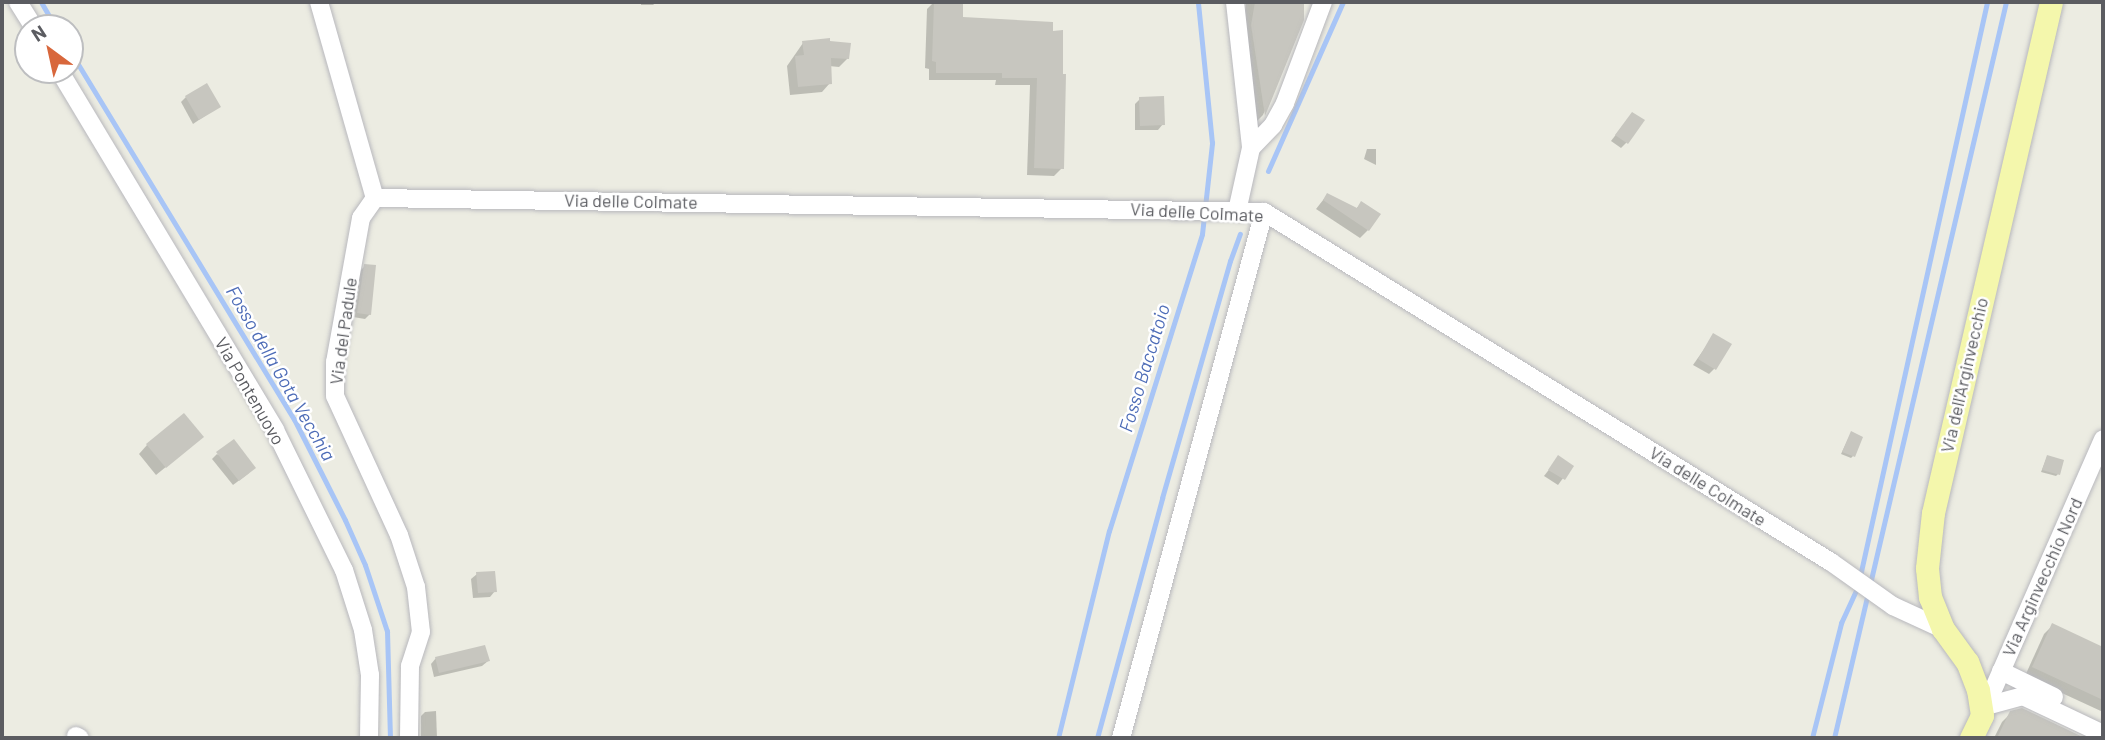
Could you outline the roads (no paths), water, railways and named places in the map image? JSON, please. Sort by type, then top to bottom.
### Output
[{"type":"main road","name":"Via dell'Arginvecchio","points":[[1979,726],[1978,690],[1967,662],[1943,629],[1930,597],[1927,568],[1933,513],[2051,2]]},
{"type":"street","points":[[319,2],[375,198]]},
{"type":"street","points":[[1235,2],[1251,148]]},
{"type":"street","points":[[1228,211],[1251,148],[1273,125],[1285,103],[1323,2]]},
{"type":"street","name":"Via Pontenuovo","points":[[67,84],[275,430],[344,570],[363,630],[370,675],[369,738]]},
{"type":"street","name":"Via delle Colmate","points":[[375,198],[1264,212],[1831,562],[1892,606],[1943,629]]},
{"type":"street","name":"Via del Padule","points":[[375,198],[361,218],[335,362],[335,396],[399,535],[416,587],[421,632],[411,666],[409,738]]},
{"type":"street","points":[[1121,738],[1264,212]]},
{"type":"street","name":"Via Arginvecchio Nord","points":[[1979,726],[2103,439]]},
{"type":"street","points":[[2001,671],[2103,721]]},
{"type":"street","points":[[1979,726],[2023,696],[2103,734]]},
{"type":"waterway","name":"Fosso della Gota Vecchia","points":[[41,2],[48,14]]},
{"type":"waterway","name":"Fosso Baccatoio","points":[[1058,738],[1109,531],[1202,234],[1212,143],[1198,2]]},
{"type":"waterway","points":[[1268,171],[1343,2]]},
{"type":"waterway","points":[[1860,576],[1987,2]]},
{"type":"waterway","points":[[1834,738],[2006,2]]},
{"type":"waterway","name":"Fosso della Gota Vecchia","points":[[84,74],[294,419],[345,520],[365,565],[387,631],[390,738]]},
{"type":"waterway","points":[[1097,738],[1162,498],[1240,234]]},
{"type":"waterway","points":[[1812,738],[1841,623],[1858,586]]}]
